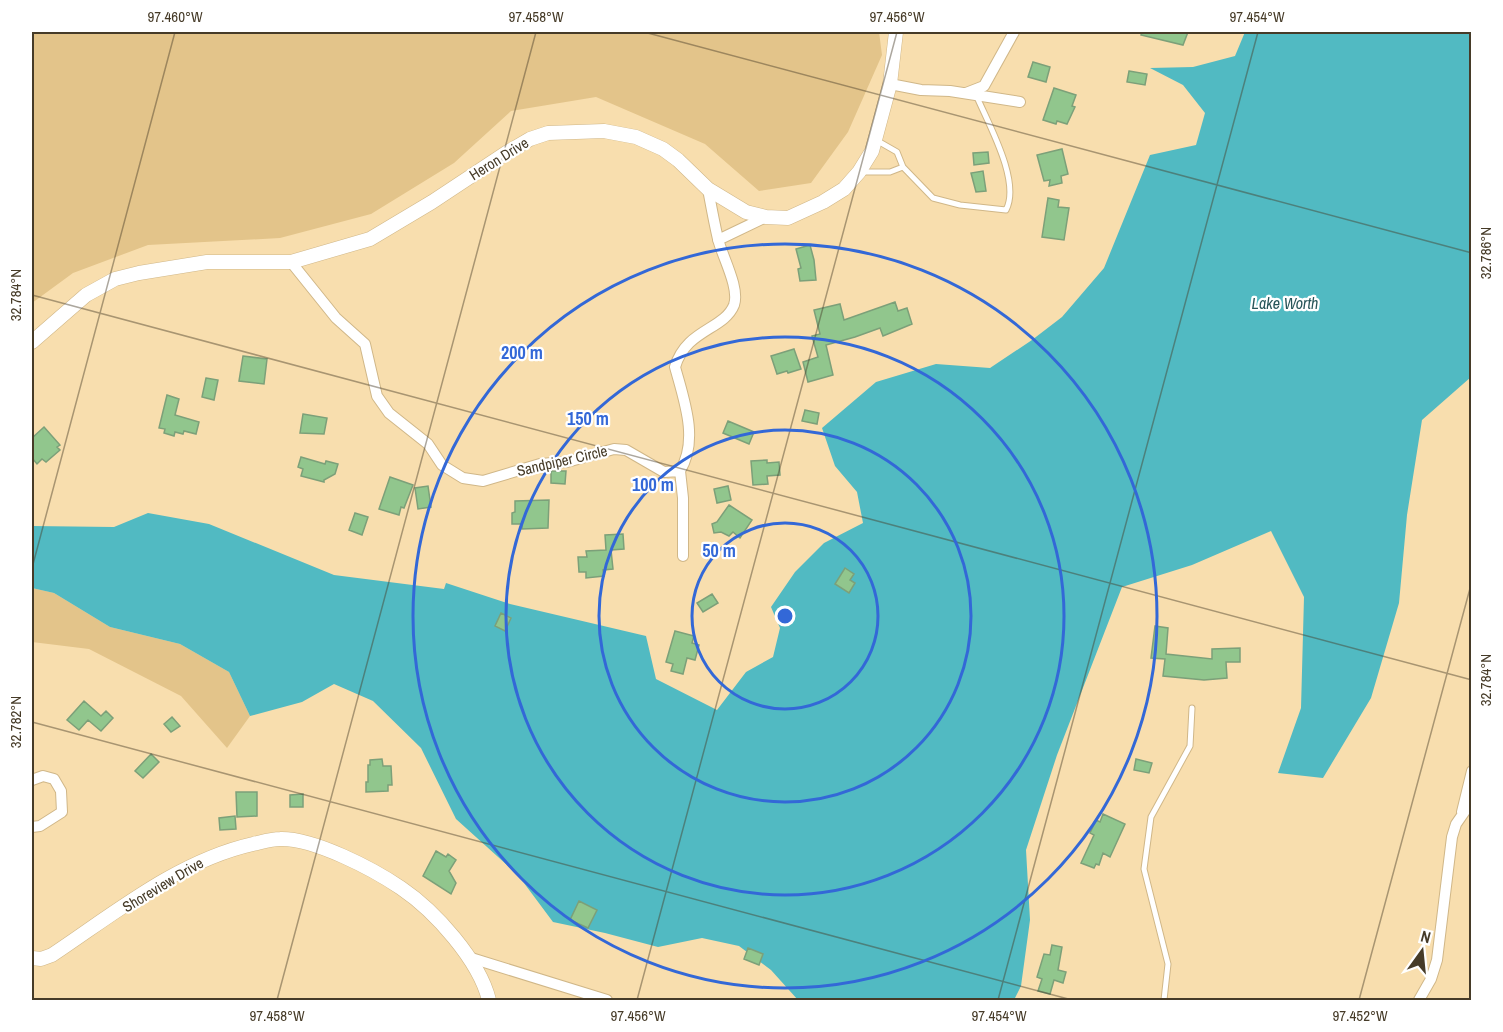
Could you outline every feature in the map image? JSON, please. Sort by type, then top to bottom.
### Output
[{"type":"street","name":"Heron Drive","points":[[32,342],[86,295],[115,279],[207,262],[291,262],[370,239],[432,202],[506,153],[530,139],[548,134],[604,131],[636,137],[663,149],[708,189],[746,212],[766,217],[788,218],[823,202],[844,189],[859,172],[872,151],[890,84],[896,32]]},
{"type":"street","points":[[971,94],[984,86],[1014,32]]},
{"type":"street","points":[[890,84],[1020,102]]},
{"type":"street","points":[[683,556],[683,498],[680,471],[686,461],[689,443],[687,413],[675,367],[692,339],[728,315],[735,303],[735,289],[718,240],[708,189]]},
{"type":"street","points":[[718,240],[766,217]]},
{"type":"street","name":"Sandpiper Circle","points":[[291,262],[336,318],[365,344],[376,396],[389,413],[428,444],[442,465],[463,478],[483,481],[540,464],[567,462],[614,449],[626,450],[664,472],[680,471]]},
{"type":"street","points":[[1419,1000],[1431,979],[1437,960],[1452,837],[1461,815],[1472,771]]},
{"type":"street","points":[[32,780],[43,776],[54,779],[61,791],[62,812],[40,826],[32,827]]},
{"type":"street","points":[[1461,815],[1472,801]]},
{"type":"street","name":"Shoreview Drive","points":[[32,958],[52,955],[194,863],[228,850],[281,839],[319,847],[379,874],[411,894],[433,914],[468,957],[489,1000]]},
{"type":"street","points":[[468,957],[608,1000]]},
{"type":"lane","points":[[876,140],[897,152],[903,167],[933,198],[960,205],[1006,210],[1010,201],[1008,172],[971,94]]},
{"type":"lane","points":[[859,172],[890,172],[903,167]]},
{"type":"lane","points":[[1164,1000],[1168,964],[1144,869],[1151,816],[1190,746],[1192,708]]},
{"type":"shaded area","points":[[32,32],[879,32],[882,55],[848,132],[811,183],[759,191],[705,144],[596,97],[511,111],[454,163],[371,214],[280,238],[148,245],[73,273],[32,303]]},
{"type":"shaded area","points":[[32,588],[54,593],[110,627],[180,644],[229,672],[250,716],[227,748],[181,696],[89,649],[32,642]]},
{"type":"water","name":"Lake Worth","points":[[1245,32],[1471,32],[1471,377],[1422,420],[1407,515],[1399,603],[1371,698],[1323,778],[1278,773],[1301,708],[1304,597],[1271,531],[1192,565],[1122,587],[1057,755],[1026,850],[1030,920],[1021,986],[1014,1000],[798,1000],[771,970],[739,946],[702,938],[658,947],[553,922],[518,875],[456,819],[421,748],[373,701],[334,684],[302,702],[250,716],[229,672],[180,644],[110,627],[54,593],[32,588],[32,526],[114,527],[148,513],[209,524],[334,575],[444,589],[446,583],[510,604],[646,636],[656,679],[717,710],[746,672],[773,657],[780,628],[771,607],[795,572],[824,543],[863,523],[857,492],[835,466],[822,428],[876,382],[936,364],[990,368],[1062,317],[1104,268],[1150,155],[1196,145],[1205,113],[1183,85],[1150,68],[1193,67],[1235,56]]},
{"type":"building","points":[[1142,32],[1188,32],[1183,45],[1141,35]]},
{"type":"building","points":[[1033,62],[1050,67],[1046,82],[1028,77]]},
{"type":"building","points":[[1129,71],[1147,74],[1145,85],[1127,82]]},
{"type":"building","points":[[1054,88],[1076,95],[1072,106],[1075,107],[1067,124],[1057,121],[1056,124],[1043,120]]},
{"type":"building","points":[[1062,149],[1068,174],[1061,176],[1062,183],[1049,186],[1050,180],[1044,181],[1037,155]]},
{"type":"building","points":[[988,152],[989,163],[974,165],[973,153]]},
{"type":"building","points":[[983,171],[986,191],[976,192],[971,173]]},
{"type":"building","points":[[1048,198],[1059,200],[1058,207],[1069,208],[1064,240],[1042,237]]},
{"type":"building","points":[[810,245],[816,280],[800,281],[798,269],[801,268],[796,249]]},
{"type":"building","points":[[895,302],[898,311],[907,308],[912,324],[883,336],[880,328],[826,345],[833,375],[808,382],[803,362],[818,357],[812,336],[820,334],[814,310],[840,304],[844,320]]},
{"type":"building","points":[[794,349],[801,369],[777,374],[771,356]]},
{"type":"building","points":[[243,356],[267,359],[264,384],[239,381]]},
{"type":"building","points":[[206,378],[218,380],[214,400],[202,397]]},
{"type":"building","points":[[167,395],[179,399],[175,415],[199,422],[196,434],[184,431],[183,434],[175,432],[174,436],[164,433],[165,429],[159,428]]},
{"type":"building","points":[[805,410],[819,413],[817,424],[802,421]]},
{"type":"building","points":[[303,414],[327,418],[324,434],[300,433]]},
{"type":"building","points":[[728,421],[754,432],[749,444],[723,433]]},
{"type":"building","points":[[44,427],[60,445],[57,447],[60,450],[46,462],[42,459],[37,464],[32,458],[32,438]]},
{"type":"building","points":[[301,457],[325,464],[326,461],[338,464],[335,474],[324,482],[301,476],[303,469],[298,467]]},
{"type":"building","points":[[767,460],[767,463],[779,462],[780,475],[767,476],[768,484],[753,485],[751,461]]},
{"type":"building","points":[[551,471],[566,471],[565,484],[551,483]]},
{"type":"building","points":[[390,477],[413,485],[399,515],[379,509]]},
{"type":"building","points":[[428,486],[431,507],[418,509],[415,488]]},
{"type":"building","points":[[728,486],[731,500],[717,503],[714,489]]},
{"type":"building","points":[[549,500],[548,528],[522,529],[522,524],[512,524],[515,501]]},
{"type":"building","points":[[729,505],[752,520],[740,538],[733,532],[729,536],[721,532],[714,533],[712,524],[717,522]]},
{"type":"building","points":[[355,513],[368,517],[362,535],[349,530]]},
{"type":"building","points":[[623,534],[624,549],[611,550],[613,569],[603,570],[604,576],[586,578],[586,572],[579,572],[578,557],[587,557],[586,551],[606,550],[605,535]]},
{"type":"building","points":[[845,568],[854,574],[850,580],[855,583],[849,593],[835,584]]},
{"type":"building","points":[[712,594],[718,603],[703,612],[697,603]]},
{"type":"building","points":[[501,613],[511,618],[505,631],[495,626]]},
{"type":"building","points":[[1155,626],[1168,628],[1166,654],[1212,659],[1212,649],[1240,648],[1240,662],[1226,662],[1227,678],[1204,680],[1163,676],[1165,659],[1151,658]]},
{"type":"building","points":[[675,631],[694,636],[692,643],[699,645],[695,660],[687,658],[683,674],[671,671],[673,664],[666,662]]},
{"type":"building","points":[[84,701],[101,716],[106,711],[113,718],[101,731],[88,720],[79,730],[67,720]]},
{"type":"building","points":[[172,717],[180,726],[171,732],[164,724]]},
{"type":"building","points":[[151,754],[159,762],[143,778],[135,771]]},
{"type":"building","points":[[382,759],[383,766],[391,766],[392,785],[388,785],[388,791],[366,792],[370,760]]},
{"type":"building","points":[[1136,759],[1152,763],[1149,773],[1134,770]]},
{"type":"building","points":[[236,792],[257,792],[257,816],[237,817]]},
{"type":"building","points":[[303,794],[303,807],[290,807],[290,795]]},
{"type":"building","points":[[1103,814],[1125,824],[1110,857],[1103,853],[1099,865],[1096,864],[1094,868],[1081,863],[1094,835],[1090,833],[1096,820],[1100,822]]},
{"type":"building","points":[[235,816],[236,829],[220,830],[219,818]]},
{"type":"building","points":[[436,851],[446,857],[448,854],[456,860],[449,871],[456,883],[451,894],[423,876]]},
{"type":"building","points":[[579,901],[597,910],[588,928],[570,920]]},
{"type":"building","points":[[1052,945],[1062,947],[1058,970],[1066,972],[1063,983],[1054,980],[1050,994],[1038,991],[1042,979],[1037,977],[1044,954],[1050,955]]},
{"type":"building","points":[[748,948],[763,954],[759,965],[744,959]]}]
